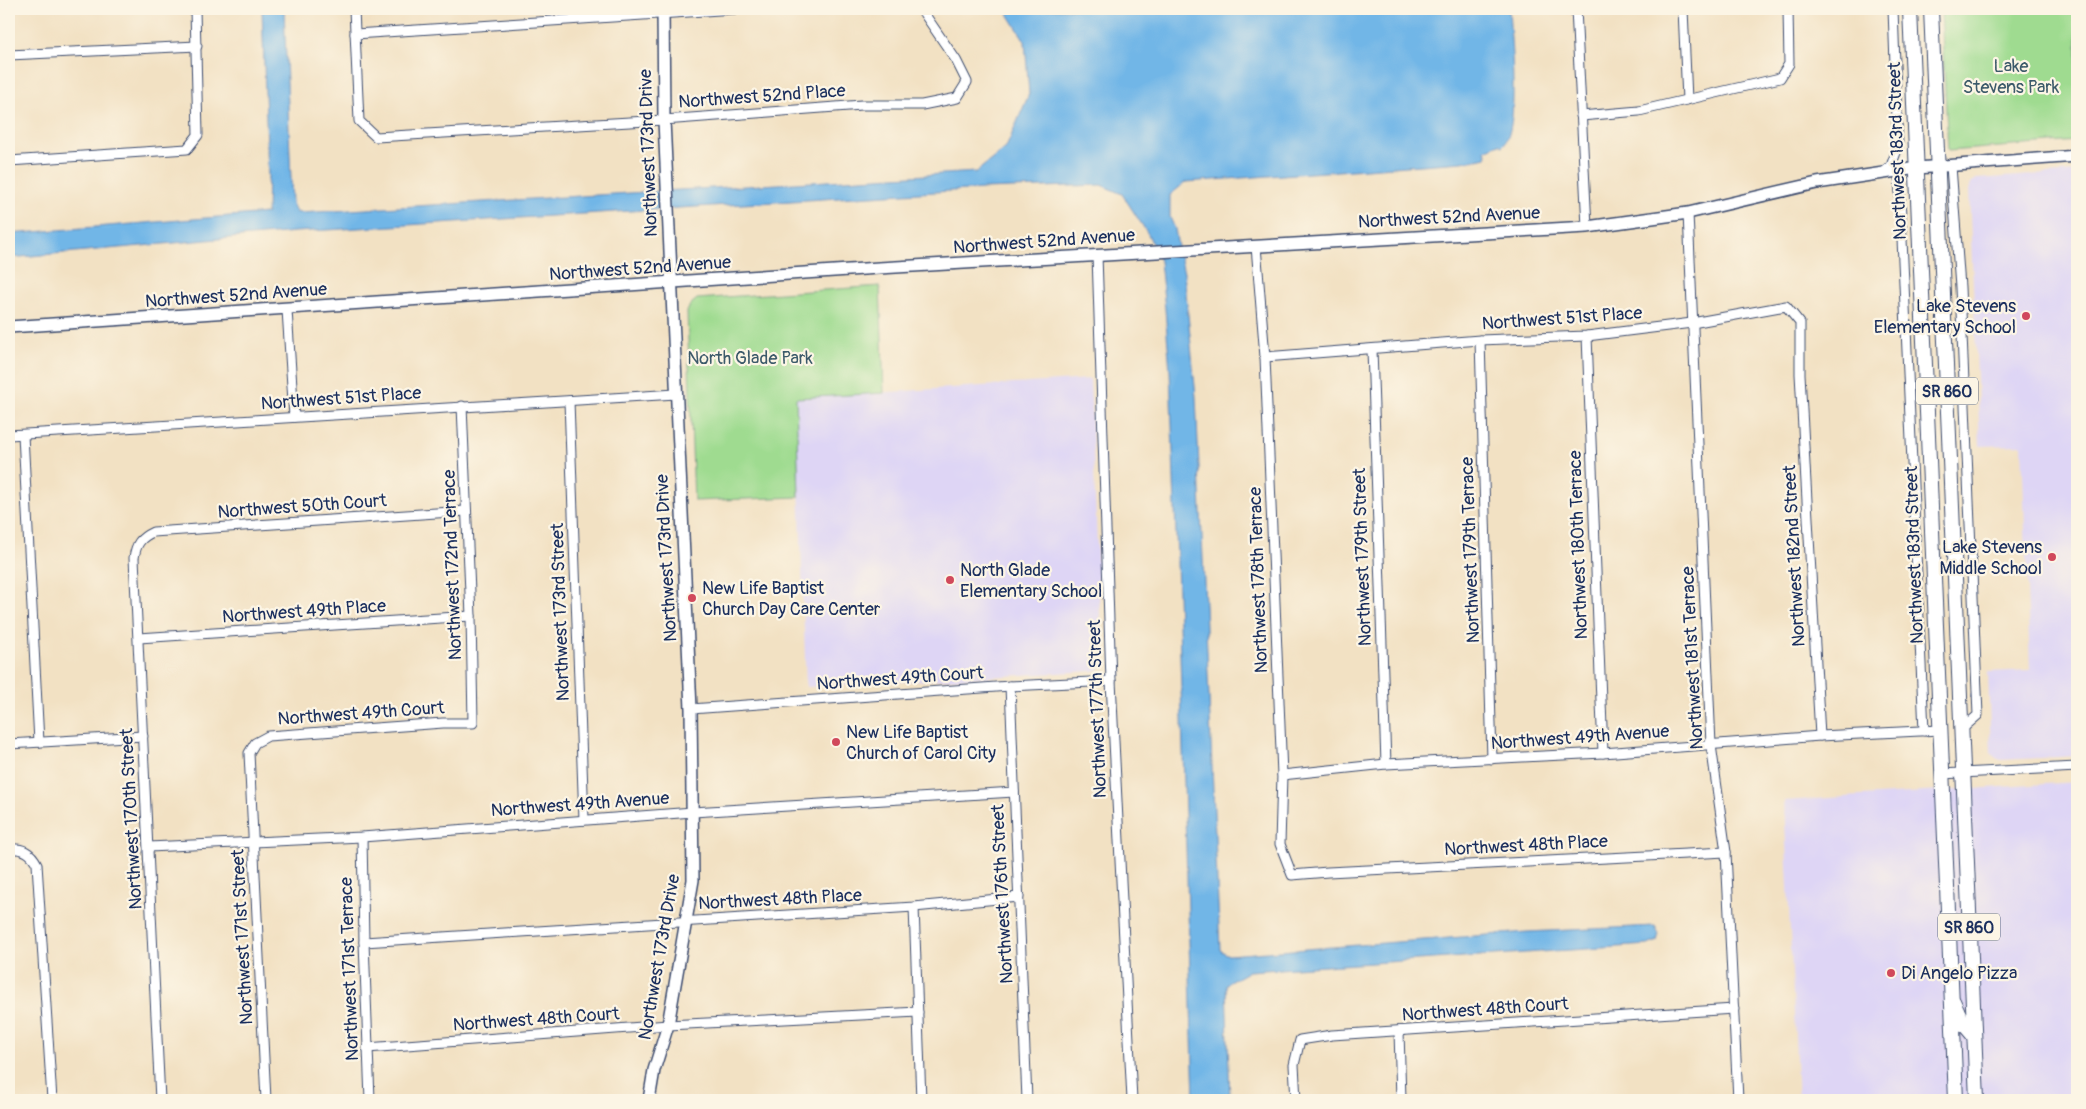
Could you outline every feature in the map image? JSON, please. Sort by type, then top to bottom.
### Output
[{"type":"main road","name":"Northwest 183rd Street","points":[[1910,9],[1950,994],[1956,1100]]},
{"type":"main road","name":"SR 860","points":[[1931,9],[1944,166],[1949,437],[1977,1100]]},
{"type":"main road","points":[[1926,406],[1941,433],[1949,437]]},
{"type":"main road","points":[[1950,994],[1963,1022],[1974,1036]]},
{"type":"main road","points":[[1953,1053],[1962,1056],[1968,1062],[1976,1080]]},
{"type":"street","points":[[9,161],[187,149],[198,135],[195,9]]},
{"type":"street","points":[[354,9],[355,34],[663,11],[735,9]]},
{"type":"street","name":"Northwest 52nd Place","points":[[355,34],[359,121],[376,137],[664,120],[862,105],[922,104],[957,98],[967,82],[956,60],[921,9]]},
{"type":"street","points":[[1576,9],[1587,227]]},
{"type":"street","points":[[1683,9],[1688,100]]},
{"type":"street","points":[[1581,116],[1639,111],[1780,78],[1789,64],[1788,9]]},
{"type":"street","points":[[1881,174],[1890,166],[1898,147],[1893,9]]},
{"type":"street","name":"Northwest 173rd Drive","points":[[649,1100],[654,1070],[668,1026],[693,880],[691,709],[666,186],[663,11]]},
{"type":"street","points":[[9,55],[196,46]]},
{"type":"street","name":"Northwest 52nd Avenue","points":[[9,327],[1098,255],[1587,227],[1688,213],[1816,183],[1917,168],[2077,156]]},
{"type":"street","points":[[1944,166],[1960,287],[1978,715],[1961,730]]},
{"type":"street","points":[[1899,172],[1924,730]]},
{"type":"street","name":"Northwest 181st Terrace","points":[[1688,213],[1711,745],[1726,852],[1738,1100]]},
{"type":"street","name":"Northwest 178th Terrace","points":[[1256,246],[1265,357],[1282,775],[1280,844],[1292,875],[1328,872]]},
{"type":"street","name":"Northwest 177th Street","points":[[1098,255],[1112,681],[1132,1100]]},
{"type":"street","name":"Northwest 51st Place","points":[[1265,357],[1480,340],[1587,336],[1692,323],[1786,306],[1800,323],[1800,374]]},
{"type":"street","points":[[287,310],[294,417]]},
{"type":"street","name":"Northwest 180th Terrace","points":[[1587,336],[1603,753]]},
{"type":"street","name":"Northwest 179th Terrace","points":[[1480,340],[1492,759]]},
{"type":"street","name":"Northwest 179th Street","points":[[1372,349],[1386,764]]},
{"type":"street","name":"Northwest 182nd Street","points":[[1800,374],[1820,736]]},
{"type":"street","name":"Northwest 51st Place","points":[[9,436],[676,394]]},
{"type":"street","name":"Northwest 173rd Street","points":[[568,401],[584,820]]},
{"type":"street","name":"Northwest 172nd Terrace","points":[[462,406],[474,723]]},
{"type":"street","points":[[23,434],[39,742]]},
{"type":"street","points":[[1949,437],[1967,441]]},
{"type":"street","name":"Northwest 50th Court","points":[[142,537],[153,532],[466,511]]},
{"type":"street","name":"Northwest 170th Street","points":[[142,537],[136,547],[134,558],[160,1100]]},
{"type":"street","name":"Northwest 49th Place","points":[[139,638],[471,616]]},
{"type":"street","name":"Northwest 49th Court","points":[[691,709],[1010,686],[1112,681]]},
{"type":"street","name":"Northwest 176th Street","points":[[1010,686],[1028,1100]]},
{"type":"street","name":"Northwest 49th Court","points":[[249,773],[249,753],[255,743],[268,736],[443,723],[474,723]]},
{"type":"street","name":"Northwest 49th Avenue","points":[[1282,775],[1386,764],[1603,753],[1820,736],[1940,730]]},
{"type":"street","points":[[9,744],[143,736]]},
{"type":"street","points":[[1941,774],[2077,767]]},
{"type":"street","name":"Northwest 171st Street","points":[[249,773],[266,1100]]},
{"type":"street","name":"Northwest 49th Avenue","points":[[149,847],[362,837],[693,812],[1014,792]]},
{"type":"street","name":"Northwest 171st Terrace","points":[[362,837],[370,1100]]},
{"type":"street","points":[[9,849],[26,851],[33,856],[37,864],[52,1100]]},
{"type":"street","name":"Northwest 48th Place","points":[[1328,872],[1726,852]]},
{"type":"street","name":"Northwest 48th Place","points":[[364,942],[914,907],[1019,897]]},
{"type":"street","points":[[914,907],[921,1100]]},
{"type":"street","name":"Northwest 48th Court","points":[[1296,1100],[1294,1065],[1300,1040],[1332,1035],[1734,1009]]},
{"type":"street","name":"Northwest 48th Court","points":[[367,1048],[668,1026],[918,1012]]},
{"type":"street","points":[[1399,1031],[1401,1100]]},
{"type":"shaded area","points":[[2077,172],[2077,756],[2001,760],[1991,753],[1988,672],[2030,670],[2022,445],[1980,446],[1969,190],[1971,184],[1976,179]]},
{"type":"shaded area","name":"North Glade Elementary School","points":[[1090,379],[1102,663],[1099,669],[1094,671],[806,687],[796,398]]},
{"type":"shaded area","points":[[2077,782],[2077,1100],[1798,1100],[1784,801]]},
{"type":"green space","name":"Lake Stevens Park","points":[[1941,9],[2077,9],[2077,141],[1948,151]]},
{"type":"green space","name":"North Glade Park","points":[[880,286],[884,393],[796,398],[799,497],[694,501],[687,312],[690,305],[697,299]]},
{"type":"water","points":[[262,9],[284,9],[292,203],[296,212],[300,213],[976,172],[1006,148],[1029,94],[1025,41],[1005,9],[1509,9],[1513,82],[1511,123],[1508,137],[1502,146],[1499,144],[1485,150],[1487,157],[1462,162],[1186,182],[1170,195],[1170,217],[1175,229],[1184,273],[1196,397],[1220,950],[1228,955],[1527,932],[1655,926],[1659,934],[1657,941],[1648,945],[1249,971],[1226,984],[1230,1100],[1194,1100],[1170,371],[1160,261],[1148,234],[1122,194],[1101,185],[983,189],[295,232],[9,258],[9,234],[267,213],[268,176]]},
{"type":"place","name":"Lake Stevens Elementary School","points":[[2026,316]]},
{"type":"place","name":"Lake Stevens Middle School","points":[[2052,557]]},
{"type":"place","name":"North Glade Elementary School","points":[[950,580]]},
{"type":"place","name":"New Life Baptist Church Day Care Center","points":[[692,598]]},
{"type":"place","name":"New Life Baptist Church of Carol City","points":[[836,742]]},
{"type":"place","name":"Di Angelo Pizza","points":[[1891,973]]}]
